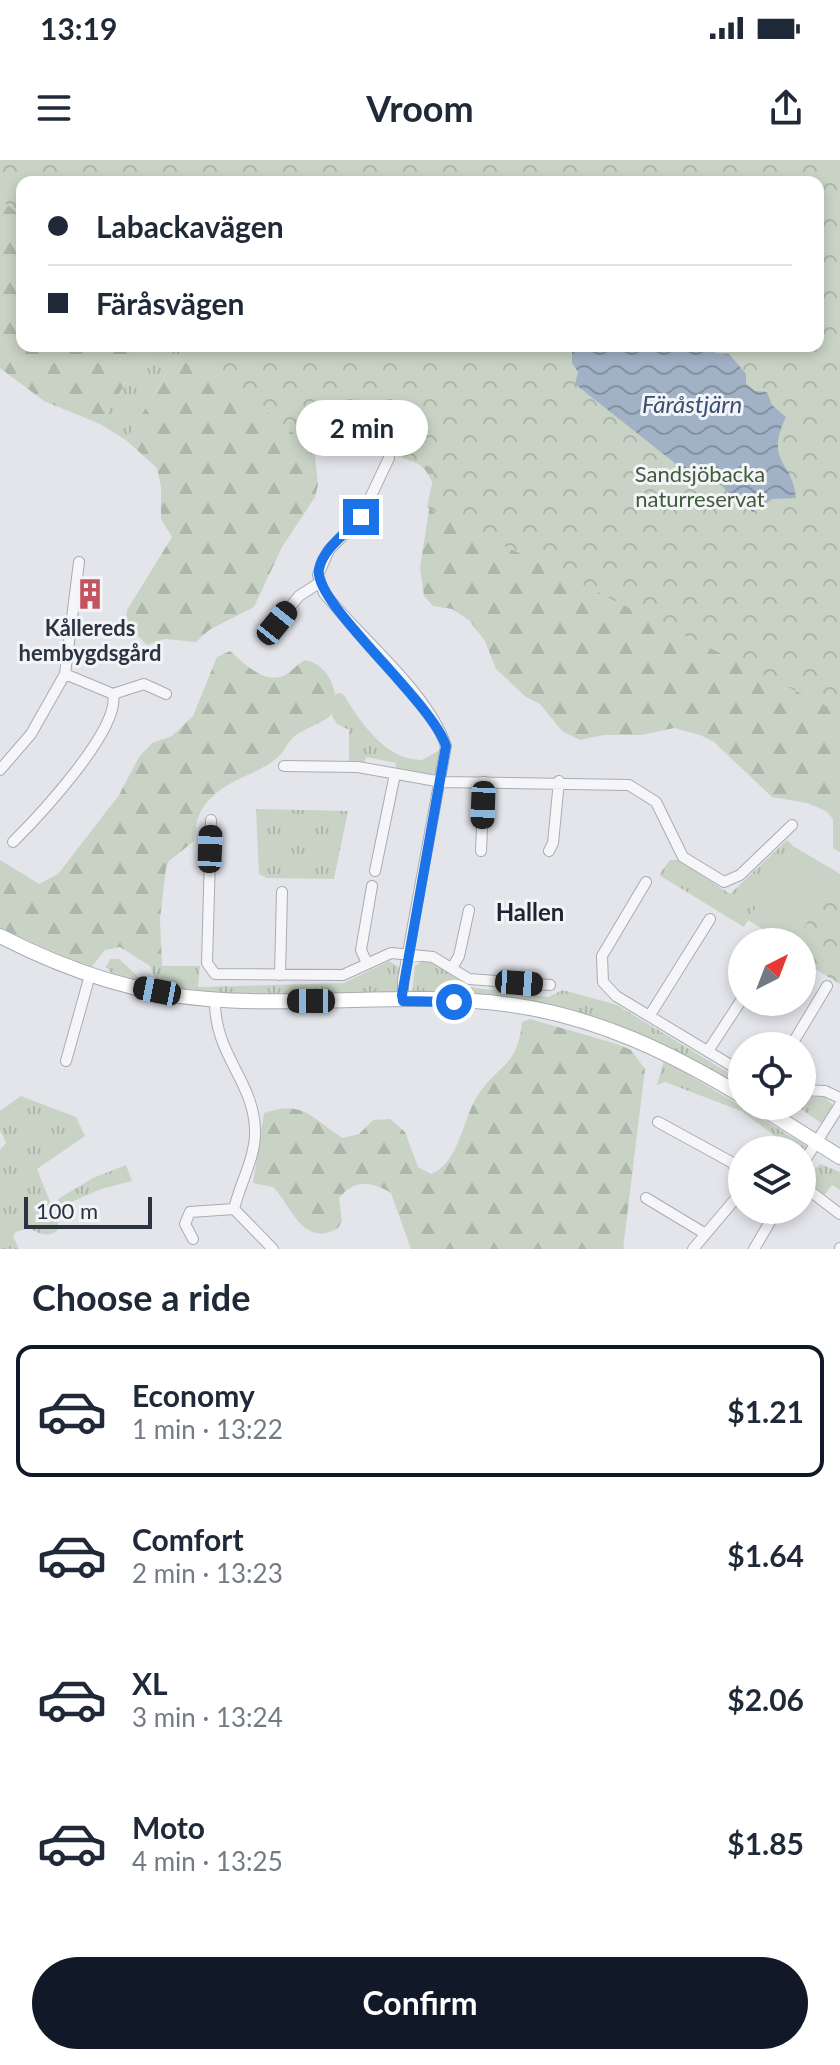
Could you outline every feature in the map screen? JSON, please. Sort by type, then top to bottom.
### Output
[{"type":"street","points":[[389,458],[361,517],[323,558],[319,567],[319,583],[336,609],[407,687],[439,728],[446,746],[442,782],[408,955],[403,1001]]},
{"type":"street","points":[[0,770],[31,734],[65,674],[79,562]]},
{"type":"street","points":[[277,623],[299,596],[319,583]]},
{"type":"street","points":[[65,674],[113,694],[144,684],[166,694]]},
{"type":"street","points":[[13,842],[78,770],[114,707],[113,694]]},
{"type":"street","points":[[284,766],[358,767],[442,782],[617,783],[644,791],[665,815],[683,857],[724,882],[740,875],[792,825]]},
{"type":"street","points":[[375,871],[395,774]]},
{"type":"street","points":[[549,851],[553,843],[559,781]]},
{"type":"street","points":[[481,851],[484,782]]},
{"type":"street","points":[[211,820],[209,969],[220,975],[343,975],[391,953],[433,957],[469,979],[550,985]]},
{"type":"street","points":[[646,882],[602,956],[600,967],[607,989],[728,1063]]},
{"type":"street","points":[[367,963],[361,950],[372,886]]},
{"type":"street","points":[[280,975],[282,892]]},
{"type":"street","points":[[452,968],[459,956],[469,910]]},
{"type":"street","points":[[650,1015],[710,919]]},
{"type":"street","points":[[0,936],[90,975],[128,986],[215,1000],[510,1005],[593,1023],[659,1049],[728,1088]]},
{"type":"street","points":[[66,1061],[90,975]]},
{"type":"street","points":[[799,1032],[827,986]]},
{"type":"street","points":[[215,1000],[216,1030],[250,1101],[255,1130],[234,1209]]},
{"type":"street","points":[[708,1051],[731,1016]]},
{"type":"street","points":[[816,1091],[840,1098]]},
{"type":"street","points":[[816,1145],[840,1105]]},
{"type":"street","points":[[782,1120],[840,1157]]},
{"type":"street","points":[[658,1122],[728,1160]]},
{"type":"street","points":[[816,1196],[840,1214]]},
{"type":"street","points":[[646,1198],[704,1233]]},
{"type":"street","points":[[693,1249],[728,1206]]},
{"type":"street","points":[[193,1239],[185,1224],[190,1212],[234,1209],[273,1249]]},
{"type":"street","points":[[754,1249],[769,1224]]},
{"type":"green space","points":[[0,160],[16,176],[16,352],[145,352],[100,424],[44,401],[0,368]]},
{"type":"green space","name":"Sandsjöbacka naturreservat","points":[[0,160],[840,160],[840,713],[427,507],[435,469],[312,419],[307,444],[192,352],[824,352],[824,176],[16,176],[16,212],[0,199]]},
{"type":"green space","points":[[840,160],[840,852],[833,848],[833,819],[826,811],[807,803],[772,797],[714,742],[700,735],[674,728],[641,735],[604,735],[580,740],[562,731],[540,704],[526,697],[496,669],[485,641],[469,620],[452,609],[433,606],[424,596],[420,568],[433,484],[418,464],[387,453],[324,437],[315,455],[318,485],[315,497],[282,547],[254,607],[209,630],[196,642],[165,639],[147,645],[126,624],[127,610],[172,537],[161,519],[161,487],[157,468],[126,440],[180,352],[824,352],[824,176]]},
{"type":"green space","points":[[145,352],[180,352],[126,440],[100,424]]},
{"type":"green space","points":[[230,651],[254,671],[268,677],[283,676],[305,660],[318,665],[330,680],[336,705],[328,718],[296,735],[276,759],[227,786],[204,807],[197,822],[194,841],[169,861],[166,868],[160,919],[162,966],[150,966],[120,947],[105,950],[90,969],[0,928],[0,860],[39,884],[58,874],[119,795],[139,757],[152,743],[172,736],[193,716],[217,657]]},
{"type":"green space","points":[[340,693],[376,738],[397,754],[422,760],[442,749],[438,779],[395,772],[396,763],[366,757],[363,766],[349,767],[349,730],[337,724],[332,716],[336,694]]},
{"type":"green space","points":[[256,809],[348,811],[334,879],[267,878],[259,874]]},
{"type":"green space","points":[[787,840],[793,846],[744,927],[659,875],[670,860],[679,860],[730,894]]},
{"type":"green space","points":[[793,846],[837,872],[803,928],[761,928],[748,920]]},
{"type":"green space","points":[[837,872],[840,874],[840,984],[816,969],[816,928],[803,928]]},
{"type":"green space","points":[[110,959],[119,959],[146,984],[113,975],[106,967]]},
{"type":"green space","points":[[389,961],[402,969],[396,996],[324,1000],[174,990],[155,978],[150,966],[200,966],[198,987],[344,983]]},
{"type":"green space","points":[[423,961],[438,965],[468,987],[548,997],[563,990],[617,1005],[728,1072],[728,1084],[625,1030],[412,994],[415,966]]},
{"type":"green space","points":[[530,1019],[631,1050],[645,1069],[623,1249],[411,1249],[391,1193],[370,1184],[357,1185],[339,1198],[342,1221],[338,1228],[315,1233],[299,1222],[273,1187],[253,1183],[264,1113],[289,1108],[308,1114],[343,1138],[359,1134],[373,1120],[390,1119],[405,1132],[418,1167],[431,1174],[448,1160],[478,1095],[512,1057],[522,1022]]},
{"type":"green space","points":[[664,1060],[728,1099],[728,1106],[665,1082],[657,1085]]},
{"type":"green space","points":[[21,1096],[76,1117],[85,1136],[37,1169],[58,1222],[58,1230],[47,1234],[29,1228],[16,1232],[13,1236],[19,1249],[0,1249],[0,1150],[6,1143],[0,1130],[0,1111]]},
{"type":"green space","points":[[816,1096],[823,1096],[834,1106],[825,1126],[816,1120]]},
{"type":"green space","points":[[753,1120],[764,1120],[790,1136],[775,1136]]},
{"type":"green space","points":[[820,1164],[840,1172],[840,1190],[832,1185],[823,1197],[816,1191],[816,1169]]},
{"type":"green space","points":[[126,1165],[132,1181],[101,1189],[62,1206],[58,1199],[93,1178]]},
{"type":"water","name":"Färåstjärn","points":[[572,352],[729,354],[746,374],[746,384],[755,391],[767,392],[772,405],[786,417],[780,432],[779,453],[794,485],[796,498],[772,499],[753,512],[737,503],[722,486],[681,468],[575,384],[578,372],[572,363]]},
{"type":"place","name":"Kållereds hembygdsgård","points":[[90,594]]},
{"type":"district","name":"Hallen","points":[[530,913]]},
{"type":"route","points":[[361,517],[323,558],[319,567],[319,583],[336,609],[430,716],[446,746],[402,995],[403,1001],[454,1002]]}]
